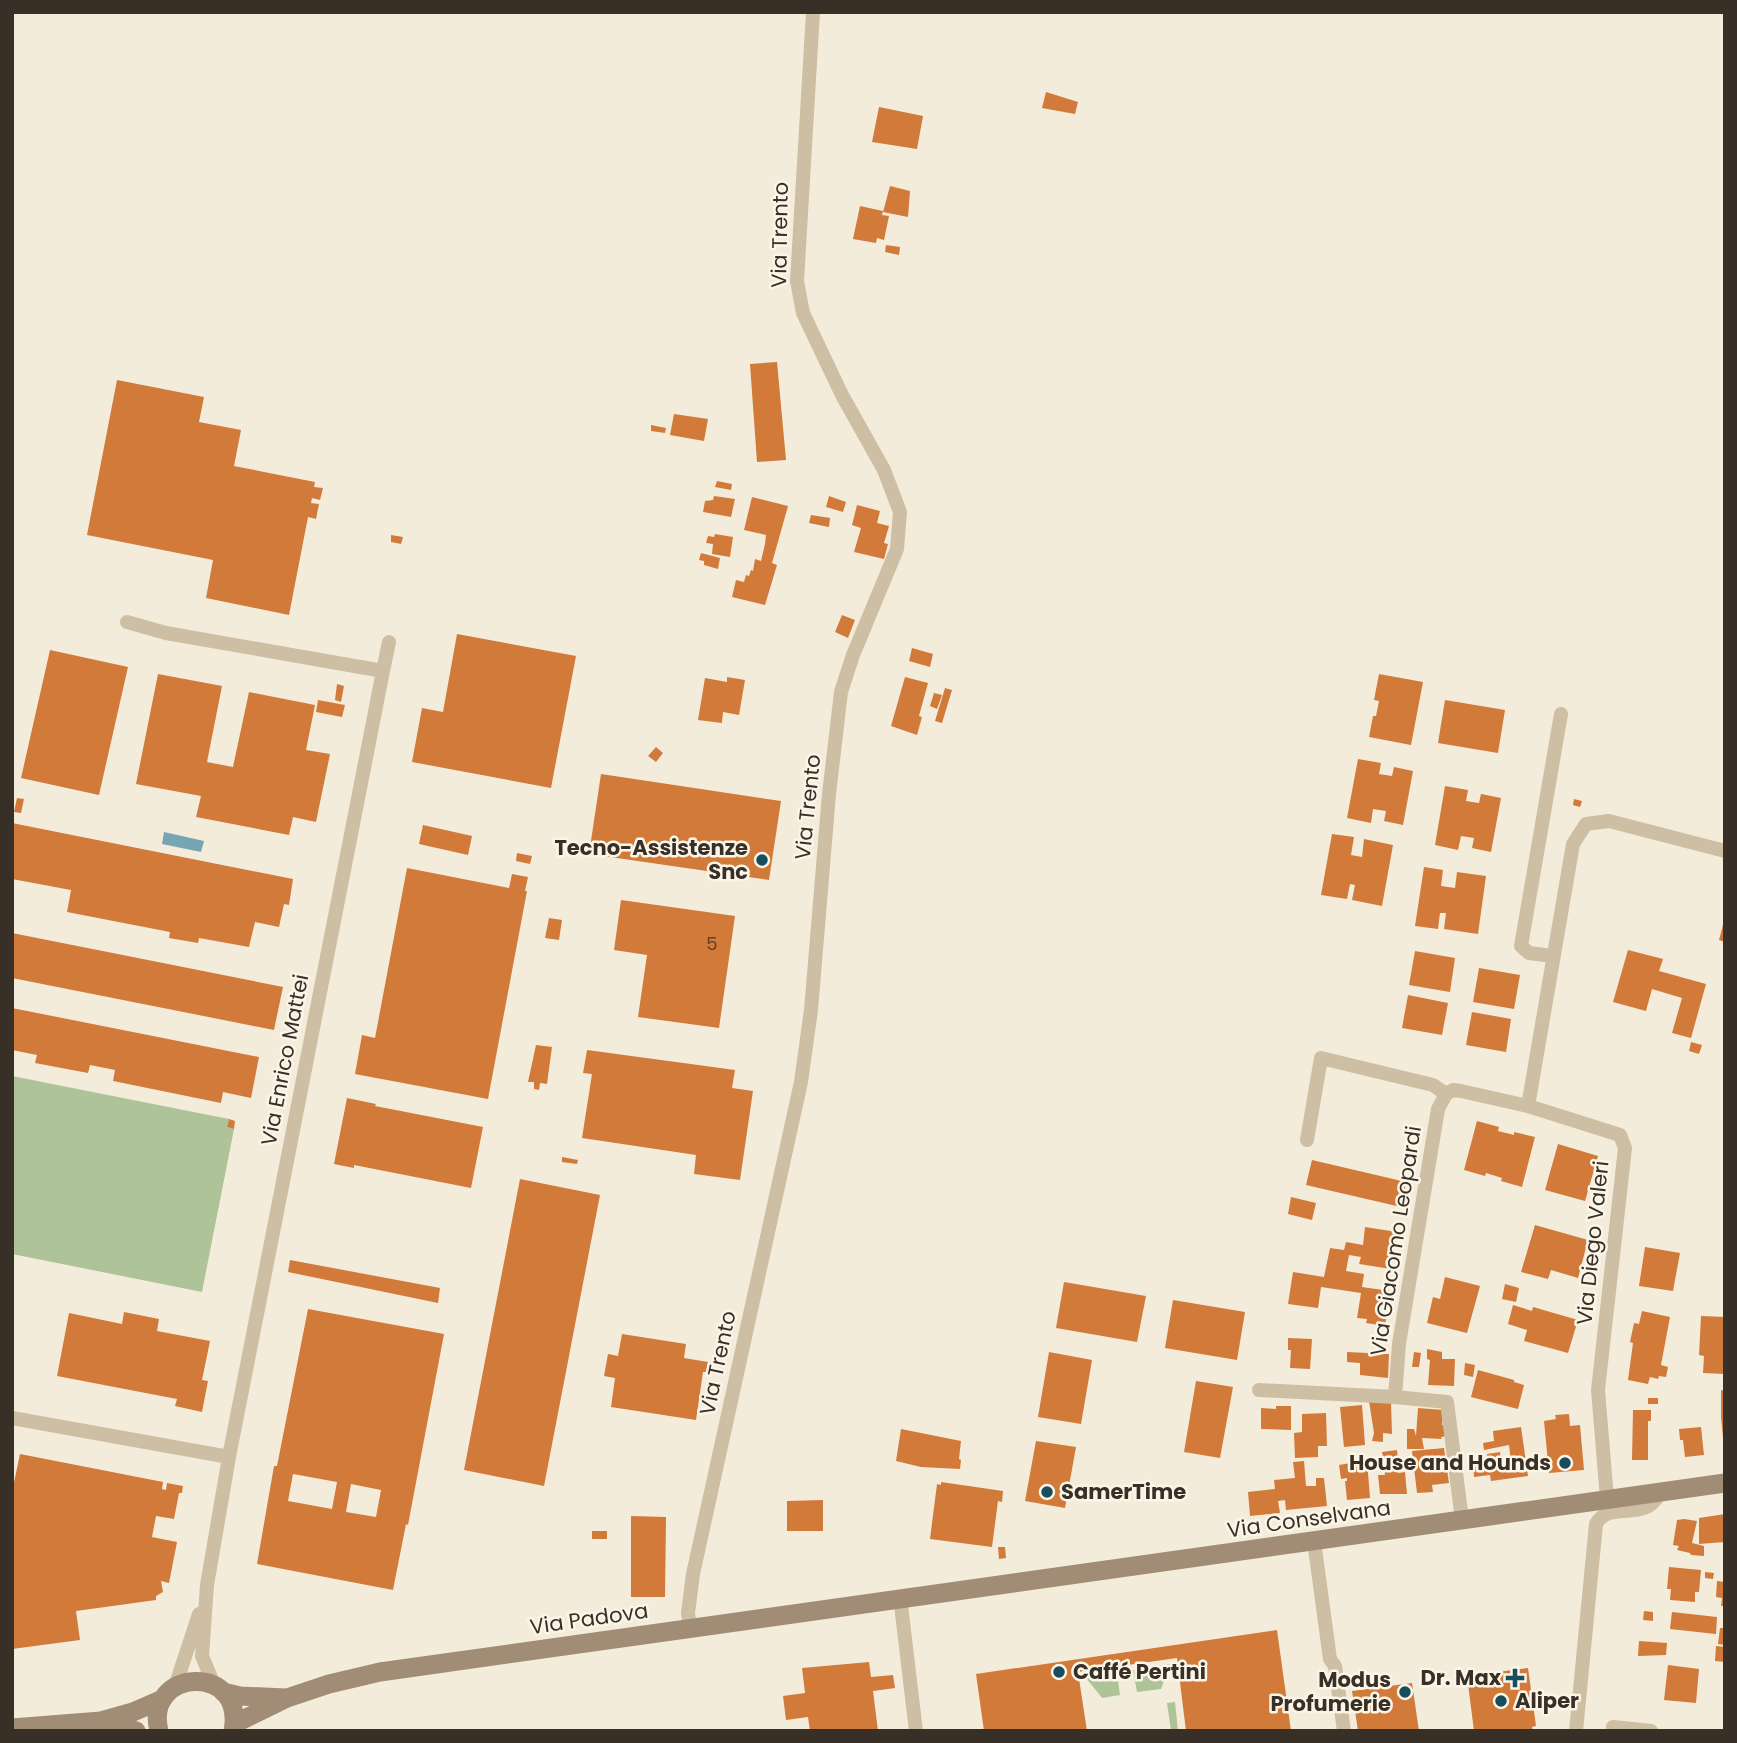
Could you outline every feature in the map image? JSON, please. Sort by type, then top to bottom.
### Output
[{"type":"main road","name":"Via Conselvana","points":[[900,1597],[1725,1483]]},
{"type":"main road","name":"Via Padova","points":[[234,1728],[287,1698],[329,1684],[380,1672],[900,1597]]},
{"type":"main road","name":"Via Padova","points":[[169,1693],[191,1681],[240,1696],[287,1698]]},
{"type":"main road","points":[[219,1689],[234,1709],[234,1728]]},
{"type":"main road","points":[[12,1728],[101,1721],[169,1693]]},
{"type":"main road","points":[[159,1731],[158,1711],[169,1693]]},
{"type":"main road","points":[[101,1721],[136,1731]]},
{"type":"street","name":"Via Trento","points":[[690,1628],[688,1613],[693,1574],[801,1082],[811,1010],[829,794],[841,692],[852,655],[897,549],[900,512],[884,470],[842,395],[803,313],[797,281],[813,12]]},
{"type":"street","points":[[127,622],[166,633],[383,671]]},
{"type":"street","name":"Via Enrico Mattei","points":[[219,1689],[202,1656],[207,1585],[229,1457],[389,642]]},
{"type":"street","points":[[1553,957],[1529,953],[1521,946],[1561,714]]},
{"type":"street","points":[[1528,1106],[1573,844],[1586,824],[1609,821],[1725,851]]},
{"type":"street","name":"Via Diego Valeri","points":[[1307,1140],[1321,1058],[1433,1085],[1446,1094],[1453,1090],[1461,1091],[1528,1106],[1620,1135],[1625,1148],[1598,1390],[1607,1499]]},
{"type":"street","name":"Via Giacomo Leopardi","points":[[1395,1397],[1399,1344],[1431,1151],[1438,1110],[1446,1094]]},
{"type":"street","points":[[1259,1390],[1447,1402],[1462,1520]]},
{"type":"street","points":[[12,1418],[229,1457]]},
{"type":"street","points":[[1576,1731],[1596,1524],[1599,1518],[1608,1513],[1648,1507],[1662,1492]]},
{"type":"street","points":[[1314,1541],[1330,1659],[1335,1666],[1344,1731]]},
{"type":"street","name":"Via Enrico Mattei","points":[[169,1693],[207,1585]]},
{"type":"street","points":[[900,1597],[916,1731]]},
{"type":"street","points":[[1614,1727],[1651,1731]]},
{"type":"green space","points":[[12,1076],[229,1119],[227,1127],[234,1129],[202,1292],[12,1254]]},
{"type":"green space","points":[[1170,1664],[1161,1689],[1137,1692],[1133,1670]]},
{"type":"green space","points":[[1117,1673],[1120,1695],[1102,1698],[1086,1678]]},
{"type":"green space","points":[[1175,1702],[1178,1731],[1171,1731],[1167,1703]]},
{"type":"water","points":[[164,832],[204,841],[201,852],[162,844]]},
{"type":"building","points":[[1046,92],[1078,102],[1075,114],[1042,108]]},
{"type":"building","points":[[879,107],[923,116],[917,149],[872,142]]},
{"type":"building","points":[[890,186],[910,191],[908,217],[883,212]]},
{"type":"building","points":[[860,206],[883,211],[882,215],[889,216],[884,240],[877,238],[876,243],[853,239]]},
{"type":"building","points":[[886,245],[900,247],[899,255],[885,252]]},
{"type":"building","points":[[777,362],[786,460],[757,462],[750,364]]},
{"type":"building","points":[[117,380],[204,397],[199,422],[241,430],[234,466],[315,482],[314,487],[323,488],[320,500],[312,498],[311,503],[319,504],[316,519],[308,517],[289,615],[206,598],[213,560],[87,535]]},
{"type":"building","points":[[674,414],[708,419],[704,441],[670,435]]},
{"type":"building","points":[[651,425],[666,428],[665,433],[651,431]]},
{"type":"building","points":[[717,481],[732,484],[731,490],[715,487]]},
{"type":"building","points":[[714,496],[735,499],[731,517],[703,512],[705,501],[713,500]]},
{"type":"building","points":[[829,496],[846,502],[843,512],[826,507]]},
{"type":"building","points":[[752,497],[788,506],[772,563],[777,565],[765,605],[732,597],[736,580],[744,582],[746,575],[749,576],[751,570],[753,571],[755,559],[761,561],[765,544],[766,535],[744,530]]},
{"type":"building","points":[[857,505],[880,511],[877,523],[889,526],[884,543],[888,544],[884,559],[854,552],[861,528],[852,525]]},
{"type":"building","points":[[811,515],[830,518],[829,527],[809,523]]},
{"type":"building","points":[[715,534],[733,537],[730,557],[712,554],[713,544],[706,543],[708,536],[714,537]]},
{"type":"building","points":[[391,535],[403,537],[401,544],[391,542]]},
{"type":"building","points":[[701,553],[720,558],[718,569],[704,565],[704,561],[699,560]]},
{"type":"building","points":[[842,615],[855,620],[848,638],[835,632]]},
{"type":"building","points":[[457,634],[576,656],[551,788],[412,762],[422,708],[443,712]]},
{"type":"building","points":[[912,648],[933,654],[930,667],[909,661]]},
{"type":"building","points":[[50,650],[128,667],[99,795],[21,778]]},
{"type":"building","points":[[158,674],[222,686],[207,762],[233,767],[249,692],[315,705],[306,750],[330,754],[316,822],[293,817],[289,835],[196,817],[201,796],[136,784]]},
{"type":"building","points":[[1379,674],[1423,682],[1411,745],[1369,737],[1379,701],[1374,700]]},
{"type":"building","points":[[727,677],[745,680],[739,715],[723,712],[722,723],[698,720],[705,678],[727,682]]},
{"type":"building","points":[[905,677],[928,683],[917,735],[891,726]]},
{"type":"building","points":[[337,684],[344,686],[341,702],[335,700]]},
{"type":"building","points":[[945,688],[952,690],[942,723],[935,721]]},
{"type":"building","points":[[934,693],[942,695],[937,709],[930,706]]},
{"type":"building","points":[[318,700],[345,705],[342,717],[316,712]]},
{"type":"building","points":[[1445,700],[1505,710],[1498,753],[1438,743]]},
{"type":"building","points":[[656,747],[663,753],[656,762],[648,756]]},
{"type":"building","points":[[1358,759],[1381,763],[1379,774],[1392,776],[1394,767],[1413,771],[1403,825],[1384,821],[1386,811],[1373,809],[1371,823],[1347,818]]},
{"type":"building","points":[[601,774],[781,801],[769,880],[589,854]]},
{"type":"building","points":[[1445,786],[1468,790],[1466,801],[1479,803],[1481,794],[1501,798],[1491,852],[1472,848],[1474,838],[1461,836],[1458,850],[1435,845]]},
{"type":"building","points":[[17,798],[24,799],[21,813],[14,812]]},
{"type":"building","points":[[1574,799],[1582,801],[1580,807],[1573,805]]},
{"type":"building","points":[[12,823],[293,879],[289,905],[284,904],[279,927],[255,922],[249,947],[199,938],[198,943],[169,938],[170,932],[67,912],[71,890],[12,879]]},
{"type":"building","points":[[423,825],[472,836],[468,855],[419,844]]},
{"type":"building","points":[[1332,834],[1354,837],[1351,855],[1362,857],[1364,839],[1393,845],[1382,906],[1352,900],[1355,885],[1350,884],[1347,899],[1321,895]]},
{"type":"building","points":[[517,853],[532,856],[530,864],[516,861]]},
{"type":"building","points":[[1424,867],[1443,870],[1441,886],[1455,888],[1457,872],[1486,876],[1478,934],[1444,929],[1446,913],[1440,913],[1438,929],[1415,926]]},
{"type":"building","points":[[407,868],[509,888],[512,874],[528,877],[488,1099],[355,1074],[362,1035],[375,1038]]},
{"type":"building","points":[[621,900],[735,916],[719,1028],[638,1017],[647,955],[614,950]]},
{"type":"building","points":[[549,918],[562,920],[559,940],[545,938]]},
{"type":"building","points":[[1725,921],[1725,942],[1719,940]]},
{"type":"building","points":[[12,933],[283,987],[274,1030],[12,978]]},
{"type":"building","points":[[1628,950],[1663,959],[1659,971],[1706,984],[1691,1038],[1672,1033],[1682,998],[1652,989],[1646,1011],[1613,1002]]},
{"type":"building","points":[[1415,951],[1455,958],[1450,992],[1409,985]]},
{"type":"building","points":[[1479,968],[1520,975],[1514,1009],[1473,1002]]},
{"type":"building","points":[[1408,995],[1448,1003],[1442,1035],[1402,1028]]},
{"type":"building","points":[[12,1008],[259,1057],[251,1098],[223,1092],[221,1103],[113,1081],[115,1070],[90,1065],[88,1073],[35,1063],[37,1055],[12,1050]]},
{"type":"building","points":[[1472,1012],[1511,1019],[1506,1052],[1466,1045]]},
{"type":"building","points":[[1691,1042],[1702,1045],[1699,1054],[1689,1051]]},
{"type":"building","points":[[536,1045],[552,1047],[547,1084],[540,1083],[539,1090],[534,1089],[534,1082],[528,1082]]},
{"type":"building","points":[[587,1050],[735,1070],[732,1088],[753,1091],[740,1180],[694,1174],[696,1155],[582,1138],[592,1074],[583,1073]]},
{"type":"building","points":[[347,1098],[483,1127],[471,1188],[354,1165],[354,1168],[334,1164]]},
{"type":"building","points":[[229,1119],[235,1121],[234,1129],[227,1127]]},
{"type":"building","points":[[1477,1121],[1499,1127],[1498,1131],[1535,1137],[1522,1187],[1486,1173],[1485,1176],[1464,1170]]},
{"type":"building","points":[[1558,1144],[1598,1156],[1585,1201],[1545,1190]]},
{"type":"building","points":[[562,1157],[578,1160],[577,1164],[562,1162]]},
{"type":"building","points":[[1312,1160],[1406,1182],[1401,1207],[1306,1185]]},
{"type":"building","points":[[520,1179],[600,1195],[544,1486],[464,1470]]},
{"type":"building","points":[[1291,1197],[1316,1203],[1312,1220],[1288,1214]]},
{"type":"building","points":[[1535,1225],[1588,1240],[1578,1278],[1551,1270],[1548,1279],[1521,1272]]},
{"type":"building","points":[[1365,1227],[1397,1232],[1391,1269],[1359,1264],[1361,1257],[1349,1255],[1346,1271],[1364,1274],[1362,1287],[1390,1291],[1385,1326],[1366,1323],[1367,1319],[1357,1318],[1361,1293],[1321,1287],[1318,1308],[1288,1304],[1293,1272],[1324,1277],[1330,1248],[1344,1250],[1346,1242],[1363,1245]]},
{"type":"building","points":[[1645,1247],[1680,1253],[1673,1291],[1639,1286]]},
{"type":"building","points":[[290,1260],[440,1288],[438,1303],[288,1272]]},
{"type":"building","points":[[1445,1277],[1480,1286],[1467,1333],[1427,1323],[1433,1297],[1440,1299]]},
{"type":"building","points":[[1064,1282],[1146,1296],[1137,1342],[1056,1328]]},
{"type":"building","points":[[1505,1284],[1519,1288],[1516,1302],[1502,1299]]},
{"type":"building","points":[[1173,1300],[1245,1312],[1237,1360],[1165,1348]]},
{"type":"building","points":[[1513,1305],[1532,1311],[1533,1307],[1578,1320],[1568,1353],[1524,1341],[1527,1330],[1508,1324]]},
{"type":"building","points":[[308,1309],[444,1334],[393,1590],[257,1564],[274,1466],[277,1466]],"holes":[[[293,1474],[337,1482],[332,1509],[288,1501]],[[351,1484],[381,1490],[376,1517],[346,1512]]]},
{"type":"building","points":[[1642,1311],[1670,1317],[1661,1365],[1668,1367],[1666,1377],[1650,1377],[1648,1384],[1628,1380],[1633,1343],[1630,1342],[1634,1323],[1639,1324]]},
{"type":"building","points":[[124,1312],[159,1319],[157,1331],[210,1341],[202,1380],[208,1381],[202,1412],[175,1406],[177,1399],[57,1376],[69,1313],[122,1324]]},
{"type":"building","points":[[1701,1316],[1725,1317],[1725,1374],[1703,1373],[1704,1356],[1699,1355]]},
{"type":"building","points":[[622,1334],[686,1344],[684,1358],[708,1362],[706,1372],[703,1372],[696,1420],[611,1407],[615,1378],[604,1376],[608,1354],[618,1356]]},
{"type":"building","points":[[1288,1338],[1312,1339],[1310,1369],[1290,1368],[1291,1350],[1288,1350]]},
{"type":"building","points":[[1427,1349],[1442,1352],[1442,1359],[1455,1359],[1454,1386],[1428,1385],[1430,1360],[1427,1359]]},
{"type":"building","points":[[1049,1352],[1092,1360],[1081,1424],[1038,1417]]},
{"type":"building","points":[[1347,1352],[1389,1354],[1388,1378],[1360,1375],[1360,1363],[1347,1362]]},
{"type":"building","points":[[1414,1352],[1421,1353],[1419,1367],[1412,1367]]},
{"type":"building","points":[[1465,1363],[1475,1365],[1473,1377],[1464,1375]]},
{"type":"building","points":[[1478,1370],[1524,1385],[1518,1409],[1471,1397]]},
{"type":"building","points":[[1196,1381],[1233,1387],[1220,1458],[1184,1452]]},
{"type":"building","points":[[1721,1390],[1725,1391],[1723,1437],[1721,1418]]},
{"type":"building","points":[[1648,1398],[1658,1398],[1658,1404],[1648,1404]]},
{"type":"building","points":[[1369,1401],[1391,1402],[1392,1434],[1383,1433],[1383,1442],[1372,1441],[1374,1433]]},
{"type":"building","points":[[1362,1405],[1365,1445],[1344,1447],[1340,1407]]},
{"type":"building","points":[[1276,1406],[1291,1406],[1291,1430],[1261,1429],[1261,1408],[1276,1409]]},
{"type":"building","points":[[1418,1408],[1443,1410],[1442,1425],[1448,1425],[1449,1436],[1441,1437],[1442,1439],[1422,1438],[1424,1449],[1407,1449],[1407,1429],[1414,1429],[1416,1436]]},
{"type":"building","points":[[1633,1410],[1651,1410],[1651,1421],[1648,1421],[1648,1460],[1632,1460]]},
{"type":"building","points":[[1326,1413],[1327,1446],[1318,1446],[1318,1457],[1295,1458],[1294,1433],[1302,1432],[1302,1414]]},
{"type":"building","points":[[1569,1414],[1570,1426],[1580,1425],[1584,1470],[1549,1473],[1544,1421],[1556,1419],[1555,1415]]},
{"type":"building","points":[[1521,1427],[1528,1476],[1491,1481],[1490,1475],[1474,1477],[1473,1466],[1488,1464],[1487,1454],[1500,1452],[1501,1462],[1511,1461],[1509,1445],[1484,1450],[1483,1443],[1494,1441],[1493,1431]]},
{"type":"building","points":[[1701,1427],[1704,1455],[1685,1457],[1679,1429]]},
{"type":"building","points":[[901,1429],[961,1441],[960,1469],[921,1467],[896,1461]]},
{"type":"building","points":[[1036,1441],[1076,1447],[1065,1508],[1025,1501]]},
{"type":"building","points":[[1444,1448],[1449,1483],[1432,1485],[1433,1492],[1417,1493],[1412,1451]]},
{"type":"building","points":[[1397,1450],[1399,1473],[1405,1472],[1407,1494],[1380,1494],[1378,1475],[1385,1475],[1384,1466],[1379,1466],[1378,1458],[1383,1457],[1382,1452]]},
{"type":"building","points":[[20,1454],[163,1482],[162,1489],[166,1490],[167,1483],[183,1486],[174,1519],[156,1516],[152,1537],[177,1542],[169,1583],[161,1581],[163,1592],[156,1596],[156,1600],[76,1611],[80,1640],[12,1649],[12,1492]]},
{"type":"building","points":[[1367,1460],[1370,1498],[1347,1500],[1347,1478],[1341,1479],[1339,1465]]},
{"type":"building","points":[[1304,1461],[1306,1486],[1316,1486],[1316,1478],[1324,1478],[1327,1506],[1286,1510],[1285,1500],[1278,1501],[1280,1513],[1250,1516],[1248,1492],[1275,1489],[1274,1480],[1295,1478],[1293,1462]]},
{"type":"building","points":[[941,1482],[1003,1491],[1002,1502],[998,1501],[992,1547],[930,1539],[937,1484],[941,1485]]},
{"type":"building","points":[[823,1500],[823,1531],[787,1531],[787,1501]]},
{"type":"building","points":[[1725,1514],[1725,1542],[1699,1544],[1699,1518]]},
{"type":"building","points":[[631,1516],[666,1517],[665,1597],[631,1597]]},
{"type":"building","points":[[1677,1520],[1697,1521],[1692,1543],[1704,1546],[1704,1556],[1691,1555],[1677,1550],[1679,1546],[1673,1545]]},
{"type":"building","points":[[592,1531],[607,1531],[607,1539],[592,1539]]},
{"type":"building","points":[[998,1547],[1005,1547],[1006,1558],[999,1559]]},
{"type":"building","points":[[1669,1567],[1701,1570],[1695,1602],[1670,1600],[1671,1589],[1667,1589]]},
{"type":"building","points":[[1705,1572],[1714,1573],[1713,1579],[1705,1578]]},
{"type":"building","points":[[1717,1581],[1725,1582],[1725,1606],[1721,1606],[1722,1598],[1716,1597]]},
{"type":"building","points":[[1644,1611],[1653,1612],[1653,1621],[1643,1620]]},
{"type":"building","points":[[1672,1612],[1717,1617],[1716,1634],[1670,1629]]},
{"type":"building","points":[[1720,1628],[1725,1628],[1725,1645],[1718,1644]]},
{"type":"building","points":[[1277,1630],[1291,1731],[1186,1731],[1177,1658],[1078,1672],[1087,1731],[984,1731],[976,1674]]},
{"type":"building","points":[[1639,1641],[1667,1643],[1666,1655],[1638,1656]]},
{"type":"building","points":[[1716,1646],[1725,1647],[1725,1662],[1715,1661]]},
{"type":"building","points":[[869,1662],[871,1677],[893,1675],[895,1688],[873,1691],[878,1731],[810,1731],[808,1717],[786,1720],[783,1696],[805,1693],[802,1668]]},
{"type":"building","points":[[1668,1665],[1699,1669],[1696,1703],[1664,1700]]},
{"type":"building","name":"Aliper","points":[[1528,1668],[1536,1726],[1532,1727],[1533,1731],[1474,1731],[1467,1676]]},
{"type":"building","points":[[1412,1683],[1419,1731],[1358,1731],[1352,1691]]},
{"type":"place","name":"Tecno-Assistenze Snc","points":[[762,860]]},
{"type":"place","name":"House and Hounds","points":[[1565,1463]]},
{"type":"place","name":"SamerTime","points":[[1047,1492]]},
{"type":"place","name":"Caffé Pertini","points":[[1059,1672]]},
{"type":"place","name":"Dr. Max","points":[[1515,1678]]},
{"type":"place","name":"Modus Profumerie","points":[[1405,1692]]},
{"type":"place","name":"Aliper","points":[[1501,1701]]}]
